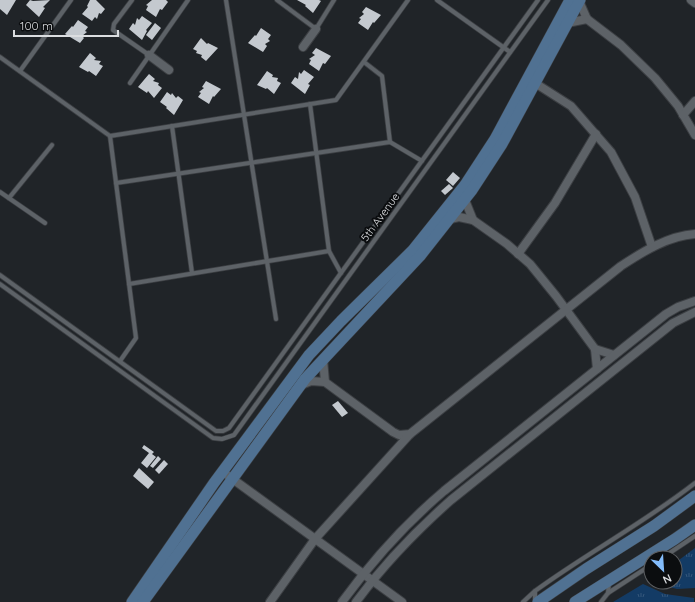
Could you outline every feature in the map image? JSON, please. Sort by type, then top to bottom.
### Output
[{"type":"main road","points":[[143,602],[301,385],[323,359],[420,256],[465,200],[502,144],[567,23],[576,0]]},
{"type":"main road","points":[[132,602],[223,472],[309,355],[413,250],[465,185],[495,140],[576,0]]},
{"type":"main road","points":[[536,597],[654,526],[695,496]]},
{"type":"main road","points":[[575,602],[695,525]]},
{"type":"street","points":[[576,0],[586,19],[621,44],[655,78],[683,115],[695,135]]},
{"type":"street","points":[[691,0],[695,3]]},
{"type":"street","points":[[567,23],[586,19]]},
{"type":"street","points":[[302,47],[316,29]]},
{"type":"street","points":[[149,55],[169,70]]},
{"type":"street","points":[[535,83],[570,106],[611,152],[633,191],[652,247]]},
{"type":"street","points":[[683,115],[695,101]]},
{"type":"street","points":[[518,254],[555,203],[596,134]]},
{"type":"street","points":[[465,200],[473,220],[530,264],[566,310],[595,349],[597,369]]},
{"type":"street","points":[[450,220],[459,218],[473,220]]},
{"type":"street","points":[[270,602],[315,539],[410,434],[621,266],[666,240],[695,234]]},
{"type":"street","points":[[342,602],[384,548],[423,509],[666,314],[678,307],[695,301]]},
{"type":"street","points":[[356,602],[405,543],[451,500],[673,323],[695,312]]},
{"type":"street","points":[[595,349],[614,355]]},
{"type":"street","points":[[323,359],[325,382]]},
{"type":"street","points":[[301,385],[311,381],[325,382],[393,432],[399,435],[410,434]]},
{"type":"street","points":[[223,472],[402,602]]},
{"type":"lane","points":[[20,71],[72,0]]},
{"type":"lane","points":[[132,0],[114,24],[113,30],[149,55]]},
{"type":"lane","points":[[130,82],[188,0]]},
{"type":"lane","points":[[226,0],[276,319]]},
{"type":"lane","points":[[277,0],[316,29],[334,0]]},
{"type":"lane","points":[[0,57],[110,136],[336,100],[408,0]]},
{"type":"lane","points":[[437,0],[510,52]]},
{"type":"lane","name":"5th Avenue","points":[[120,361],[216,431],[223,431],[230,428],[538,0]]},
{"type":"lane","name":"5th Avenue","points":[[0,284],[213,438],[222,440],[234,435],[548,0]]},
{"type":"lane","points":[[364,62],[382,76],[390,142]]},
{"type":"lane","points":[[310,104],[329,251],[341,273]]},
{"type":"lane","points":[[172,126],[192,273]]},
{"type":"lane","points":[[0,275],[120,361],[136,338],[110,136]]},
{"type":"lane","points":[[116,183],[390,142],[422,161]]},
{"type":"lane","points":[[9,198],[52,145]]},
{"type":"lane","points":[[0,192],[45,223]]},
{"type":"lane","points":[[129,284],[329,251]]},
{"type":"lane","points":[[524,602],[536,597],[573,564],[650,517],[695,483]]},
{"type":"lane","points":[[674,550],[695,536]]},
{"type":"lane","points":[[601,602],[608,593],[643,570]]},
{"type":"lane","points":[[608,593],[609,580]]},
{"type":"lane","points":[[535,602],[536,597]]},
{"type":"green space","points":[[695,548],[695,588],[683,589],[683,557]]},
{"type":"green space","points":[[643,584],[643,590],[656,590],[665,594],[694,598],[694,602],[613,602]]},
{"type":"building","points":[[0,0],[16,0],[7,15],[0,9]]},
{"type":"building","points":[[30,0],[50,0],[43,7],[45,8],[39,17],[26,5]]},
{"type":"building","points":[[90,0],[96,0],[105,9],[101,14],[99,13],[97,19],[95,17],[92,21],[82,14],[88,7],[87,6]]},
{"type":"building","points":[[152,0],[166,0],[168,2],[162,10],[160,9],[156,17],[146,10],[148,6],[146,5]]},
{"type":"building","points":[[297,0],[321,1],[313,13],[305,6],[306,5]]},
{"type":"building","points":[[366,7],[381,15],[374,23],[373,22],[368,30],[358,23],[361,19],[359,18],[364,14],[362,12]]},
{"type":"building","points":[[142,16],[152,23],[146,30],[147,31],[142,40],[129,29],[133,23],[135,25],[137,18],[139,20]]},
{"type":"building","points":[[78,20],[88,27],[85,31],[87,32],[82,36],[84,38],[80,43],[65,34]]},
{"type":"building","points":[[155,23],[161,28],[152,40],[146,35]]},
{"type":"building","points":[[261,28],[271,35],[268,39],[270,41],[265,44],[267,46],[263,52],[248,43],[255,35],[256,36]]},
{"type":"building","points":[[201,38],[207,44],[208,43],[218,48],[206,61],[201,57],[202,55],[196,53],[197,51],[193,49]]},
{"type":"building","points":[[316,48],[331,56],[325,64],[323,63],[319,71],[309,64],[311,60],[309,59],[315,55],[312,53]]},
{"type":"building","points":[[90,53],[96,58],[94,60],[101,61],[99,64],[103,66],[96,76],[79,67]]},
{"type":"building","points":[[304,70],[314,77],[308,84],[310,85],[305,94],[291,83],[295,77],[298,79],[299,72],[301,74]]},
{"type":"building","points":[[267,71],[273,75],[272,77],[278,78],[277,81],[281,83],[274,94],[267,88],[266,89],[257,85]]},
{"type":"building","points":[[149,74],[155,79],[153,81],[159,83],[158,85],[162,88],[154,98],[148,91],[147,93],[138,87]]},
{"type":"building","points":[[206,81],[221,89],[214,97],[213,96],[209,104],[198,97],[201,93],[199,92],[204,88],[202,87]]},
{"type":"building","points":[[167,92],[171,95],[172,93],[176,98],[178,96],[183,100],[174,115],[160,102]]},
{"type":"building","points":[[453,172],[460,178],[453,186],[446,180]]},
{"type":"building","points":[[449,184],[453,188],[445,195],[441,191]]},
{"type":"building","points":[[338,401],[348,413],[342,417],[332,405]]},
{"type":"building","points":[[144,445],[154,452],[152,454],[156,457],[147,468],[141,463],[149,453],[142,448]]},
{"type":"building","points":[[158,456],[161,459],[153,468],[150,466]]},
{"type":"building","points":[[164,460],[168,464],[159,474],[155,470]]},
{"type":"building","points":[[139,468],[154,482],[148,489],[133,476]]}]
